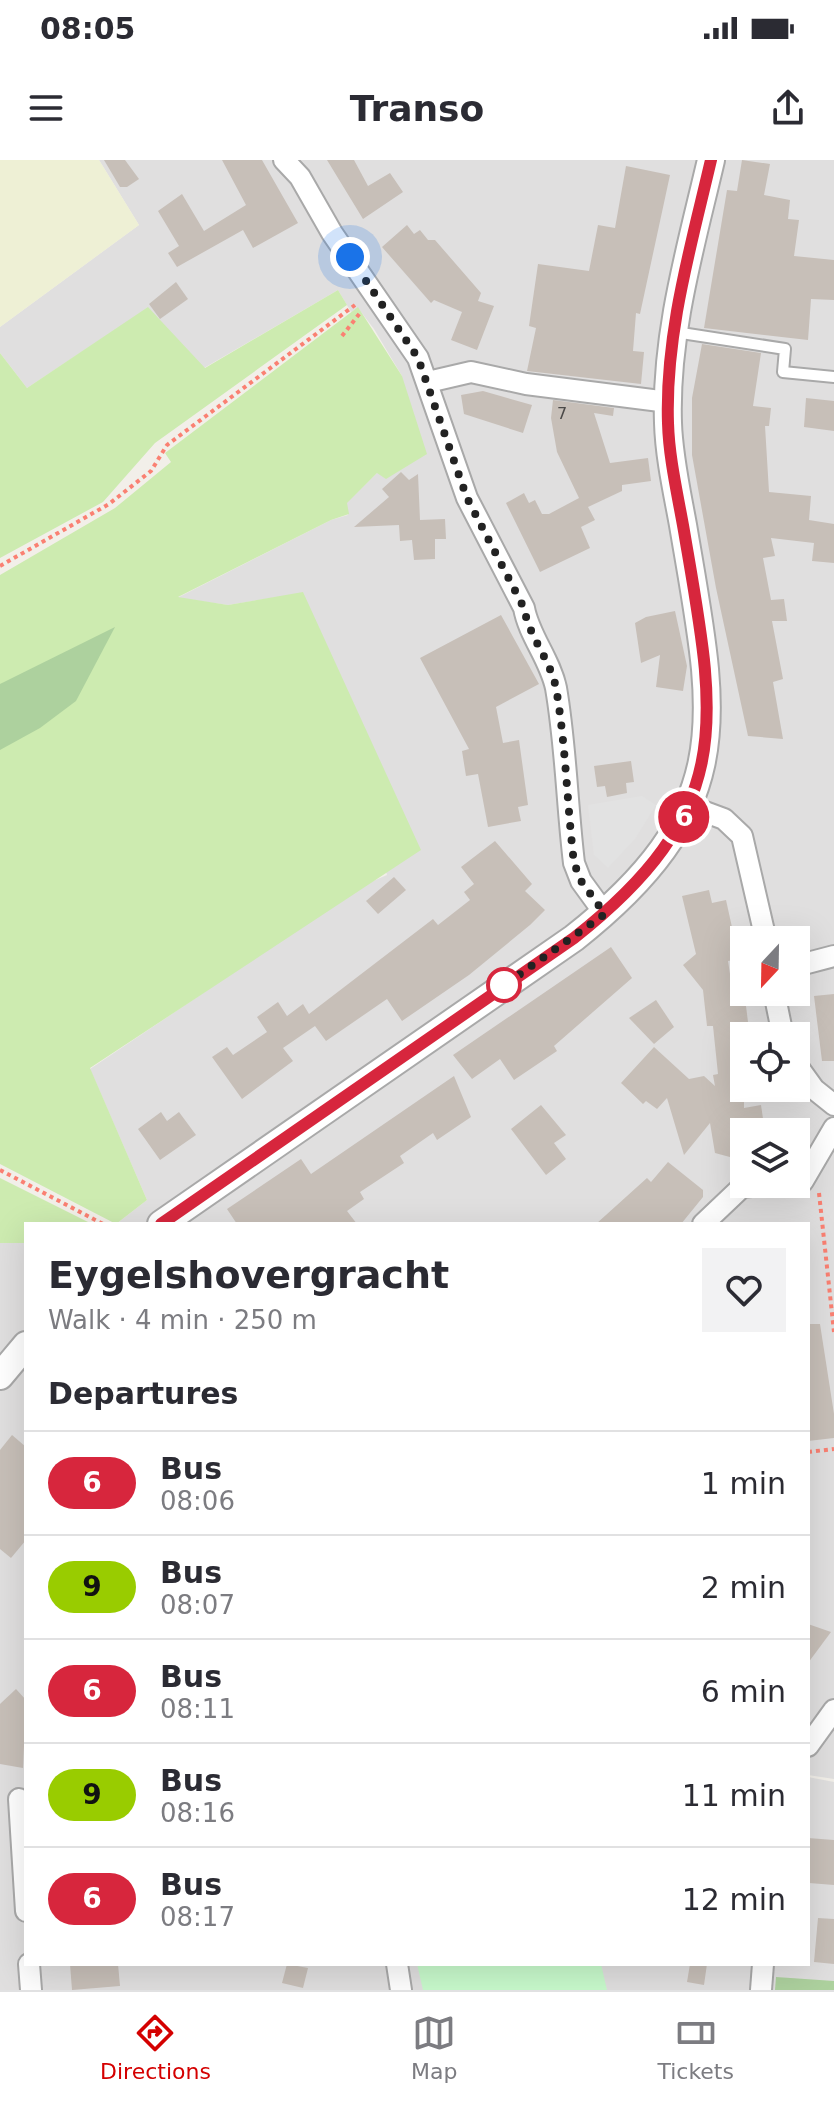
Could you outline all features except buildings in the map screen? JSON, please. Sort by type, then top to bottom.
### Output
[{"type":"street","points":[[284,160],[300,177],[332,233],[408,341],[428,382],[467,498],[524,608],[527,625],[550,670],[559,713],[574,863],[581,881],[605,914]]},
{"type":"street","points":[[164,1222],[605,914],[664,851],[689,806],[705,748],[707,698],[698,611],[673,467],[668,402],[673,332],[711,160]]},
{"type":"street","points":[[428,382],[471,372],[526,384],[668,402]]},
{"type":"street","points":[[689,806],[724,819],[742,836],[763,926]]},
{"type":"street","points":[[810,962],[834,956]]},
{"type":"street","points":[[810,1083],[834,1105]]},
{"type":"street","points":[[810,1168],[834,1128]]},
{"type":"street","points":[[705,1222],[730,1198]]},
{"type":"street","points":[[0,1376],[24,1347]]},
{"type":"street","points":[[810,1743],[834,1710]]},
{"type":"street","points":[[15,1798],[24,1890]]},
{"type":"street","points":[[29,1966],[31,1990]]},
{"type":"street","points":[[397,1966],[401,1990]]},
{"type":"street","points":[[761,1990],[763,1966]]},
{"type":"lane","points":[[673,332],[785,349],[783,372],[834,377]]},
{"type":"path","points":[[342,336],[374,292]]},
{"type":"path","points":[[0,566],[109,504],[151,471],[167,445],[374,292]]},
{"type":"path","points":[[813,1163],[834,1332]]},
{"type":"path","points":[[1,1172],[99,1222]]},
{"type":"path","points":[[810,1452],[834,1449]]},
{"type":"shaded area","points":[[99,160],[834,160],[834,1779],[810,1775],[810,1222],[119,1222],[147,1200],[90,1069],[364,885],[387,875],[303,593],[228,605],[177,598],[331,520],[348,515],[346,503],[378,472],[402,376],[374,329],[358,308],[351,312],[338,290],[204,368],[148,308],[27,388],[0,353],[0,327],[139,225]]},
{"type":"shaded area","points":[[642,796],[656,805],[635,839],[608,868],[594,855],[588,805]]},
{"type":"shaded area","points":[[0,1243],[24,1243],[24,1966],[810,1966],[810,1777],[834,1782],[834,1990],[0,1990]]},
{"type":"green space","points":[[0,160],[99,160],[139,225],[0,327]]},
{"type":"green space","points":[[338,290],[347,305],[155,443],[103,502],[0,558],[0,353],[27,388],[148,307],[205,368]]},
{"type":"green space","points":[[358,307],[402,376],[427,454],[386,479],[377,473],[347,503],[349,514],[331,520],[178,597],[228,605],[303,592],[421,850],[90,1068],[147,1200],[119,1222],[112,1222],[0,1164],[0,575],[115,508],[171,462],[165,453]]},
{"type":"green space","points":[[115,627],[76,701],[40,728],[0,750],[0,684]]},
{"type":"green space","points":[[0,1178],[88,1222],[24,1222],[24,1243],[0,1243]]},
{"type":"green space","points":[[417,1966],[601,1966],[607,1990],[423,1990]]},
{"type":"green space","points":[[776,1977],[834,1981],[834,1990],[775,1990]]},
{"type":"bus line","name":"6","points":[[164,1222],[273,1143],[574,938],[637,884],[681,824],[702,763],[707,698],[698,611],[669,437],[668,402],[673,332],[711,160]]},
{"type":"route","points":[[350,257],[418,358],[467,498],[524,608],[527,625],[550,670],[559,713],[574,863],[581,881],[605,914],[496,991],[504,985]]}]
